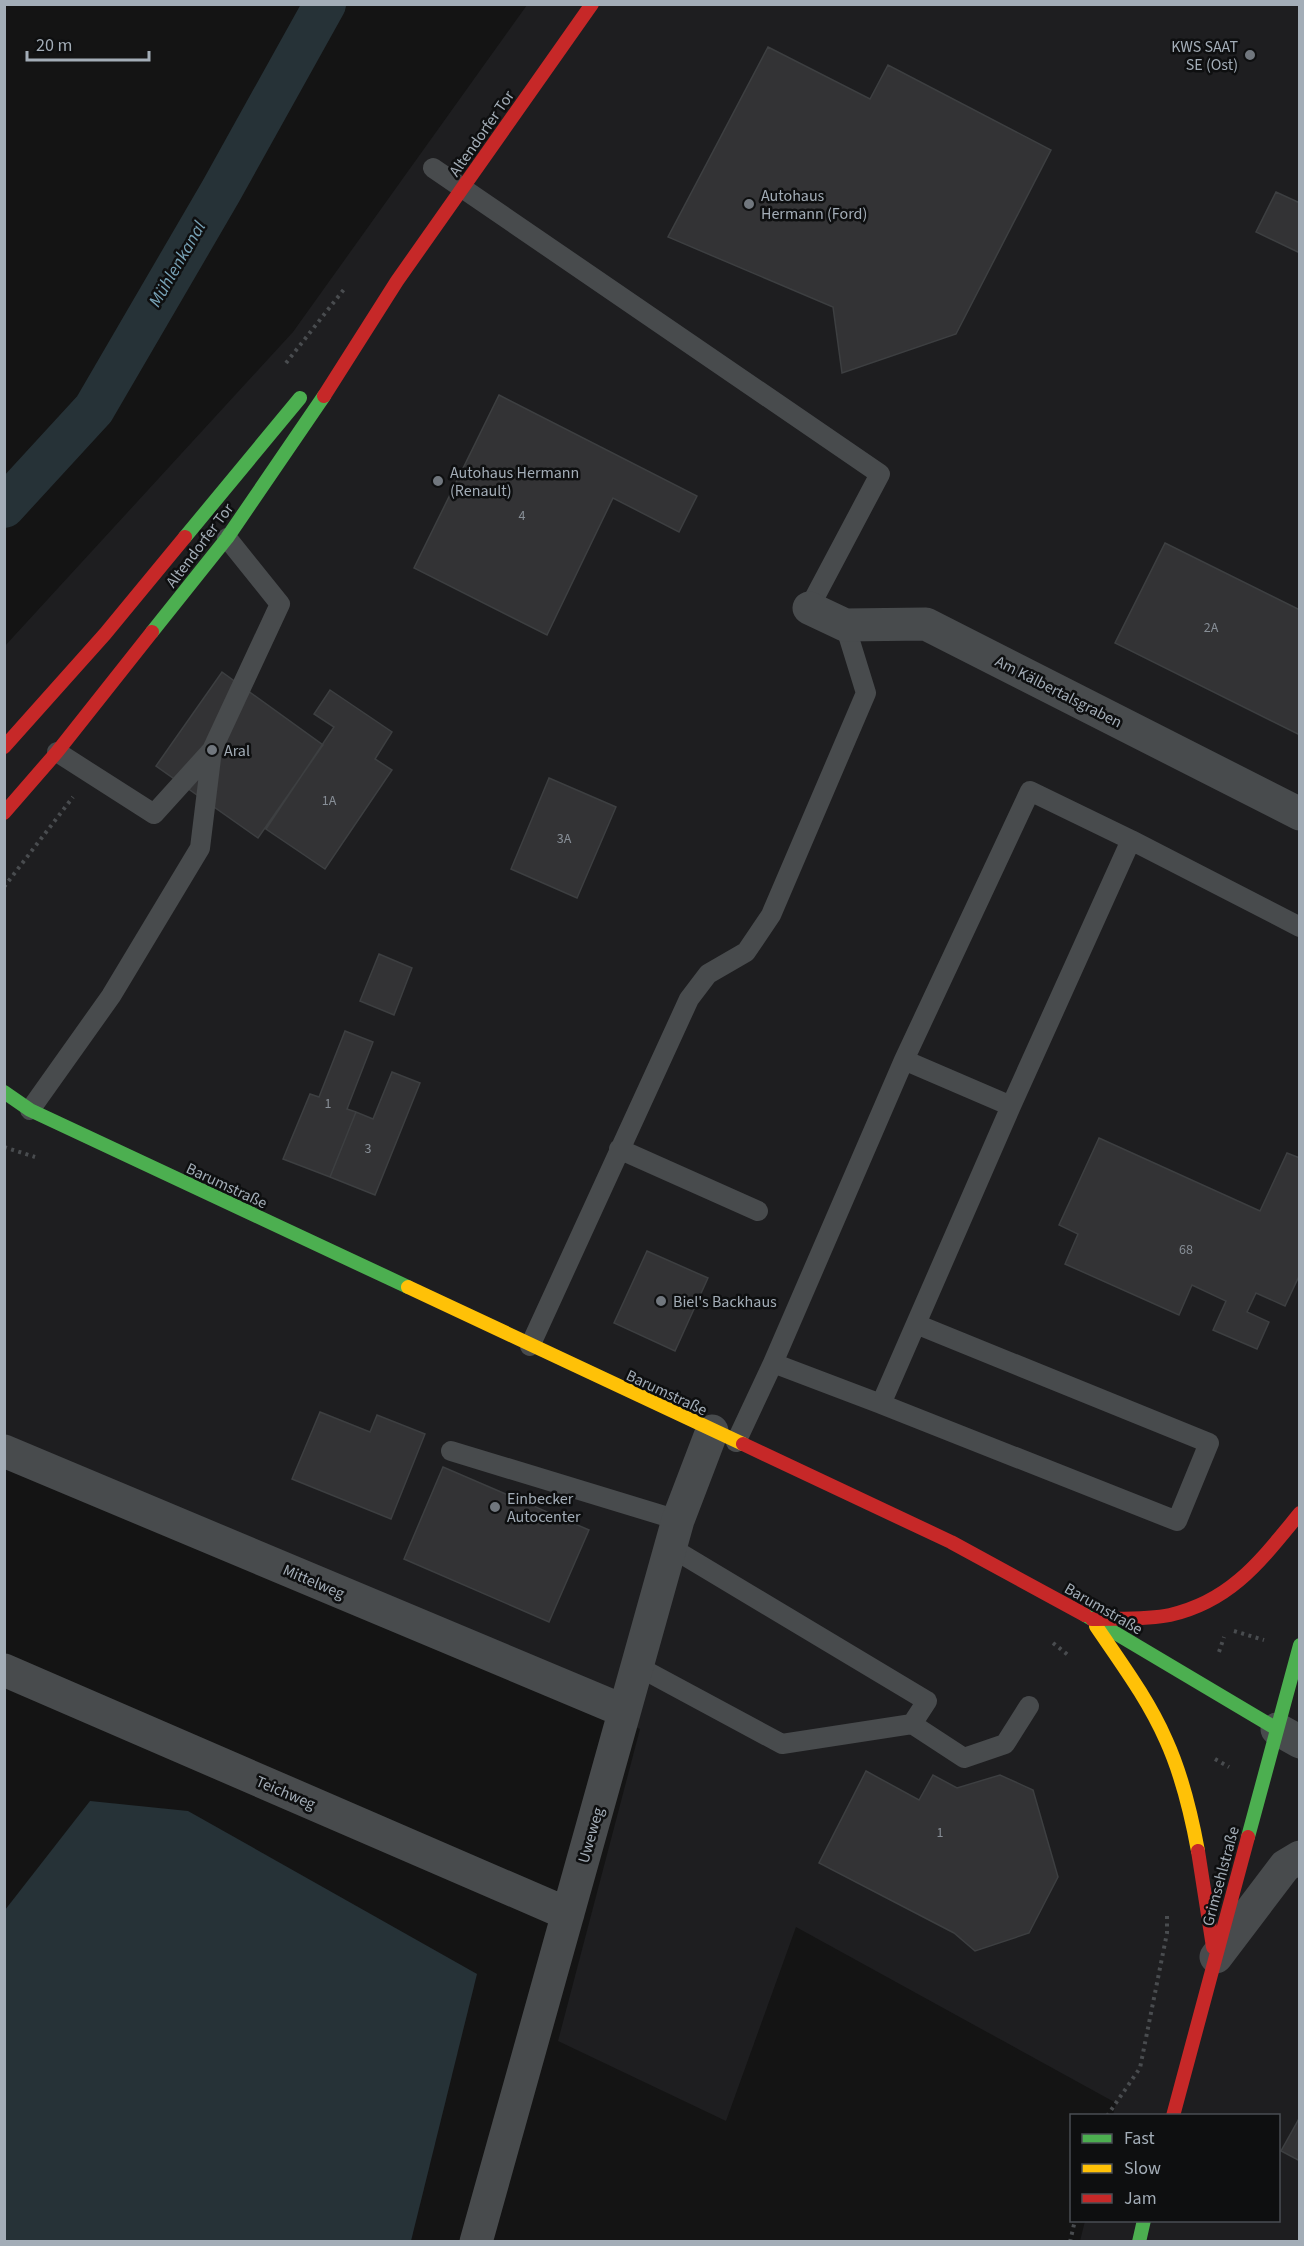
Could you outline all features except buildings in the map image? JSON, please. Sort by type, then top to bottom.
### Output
[{"type":"main road","name":"Altendorfer Tor","points":[[4,813],[57,752],[227,538],[317,407],[397,281],[592,4]]},
{"type":"main road","name":"Altendorfer Tor","points":[[329,363],[397,281]]},
{"type":"main road","name":"Altendorfer Tor","points":[[4,747],[105,634],[307,390]]},
{"type":"main road","name":"Barumstraße","points":[[4,1092],[30,1110],[951,1542],[1092,1619],[1288,1736]]},
{"type":"main road","name":"Barumstraße","points":[[4,1107],[30,1110]]},
{"type":"main road","points":[[1092,1619],[1169,1616],[1214,1600],[1257,1566],[1299,1513]]},
{"type":"main road","points":[[1092,1619],[1149,1708],[1173,1754],[1191,1809],[1215,1958]]},
{"type":"main road","name":"Grimsehlstraße","points":[[1173,2114],[1215,1958],[1288,1736],[1299,1645]]},
{"type":"main road","points":[[1139,2241],[1144,2222]]},
{"type":"street","name":"Am Kälbertalsgraben","points":[[809,608],[845,626],[926,624],[1299,814]]},
{"type":"street","name":"Uweweg","points":[[476,2241],[674,1533],[724,1437]]},
{"type":"street","name":"Mittelweg","points":[[4,1451],[624,1711]]},
{"type":"street","name":"Teichweg","points":[[4,1670],[568,1914]]},
{"type":"street","points":[[1215,1958],[1285,1866],[1299,1857]]},
{"type":"lane","points":[[433,168],[880,474],[809,608]]},
{"type":"lane","points":[[57,752],[154,814],[212,750],[280,604],[227,538]]},
{"type":"lane","points":[[530,1346],[689,999],[708,974],[746,952],[771,915],[866,693],[845,626]]},
{"type":"lane","points":[[30,1110],[111,996],[200,848],[212,750]]},
{"type":"lane","points":[[724,1437],[773,1363],[904,1060],[1030,791],[1131,840],[1299,927]]},
{"type":"lane","points":[[881,1404],[1011,1106],[1131,840]]},
{"type":"lane","points":[[904,1060],[1011,1106]]},
{"type":"lane","points":[[619,1149],[758,1211]]},
{"type":"lane","points":[[773,1363],[1177,1521],[1209,1443],[916,1324]]},
{"type":"lane","points":[[451,1451],[674,1533],[927,1701],[912,1724]]},
{"type":"lane","points":[[637,1666],[783,1744],[912,1724],[964,1758],[1005,1744],[1029,1706]]},
{"type":"path","points":[[1108,2114],[1140,2068],[1167,1933],[1167,1909]]},
{"type":"path","points":[[1070,2241],[1075,2222]]},
{"type":"shaded area","points":[[527,5],[1299,5],[1299,2241],[1080,2241],[1085,2222],[1280,2222],[1280,2114],[1113,2114],[1116,2103],[796,1927],[726,2121],[558,2041],[640,1729],[5,1449],[4,647],[293,332]]},
{"type":"shaded area","points":[[90,1801],[188,1811],[477,1974],[411,2241],[5,2241],[5,1910]]},
{"type":"waterway","name":"Mühlenkanal","points":[[4,507],[94,409],[221,191],[325,4]]},
{"type":"traffic: fast","points":[[152,632],[227,538],[324,396]]},
{"type":"traffic: fast","points":[[185,537],[300,398]]},
{"type":"traffic: fast","points":[[4,1092],[30,1110],[408,1287]]},
{"type":"traffic: fast","points":[[1085,1615],[1277,1729]]},
{"type":"traffic: fast","points":[[1248,1837],[1300,1645]]},
{"type":"traffic: fast","points":[[1139,2242],[1144,2222]]},
{"type":"traffic: slow","points":[[408,1287],[743,1444]]},
{"type":"traffic: slow","points":[[1096,1626],[1143,1696],[1166,1740],[1185,1794],[1198,1851]]},
{"type":"traffic: jam","points":[[324,396],[397,281],[592,4]]},
{"type":"traffic: jam","points":[[4,747],[105,634],[185,537]]},
{"type":"traffic: jam","points":[[4,813],[57,752],[152,632]]},
{"type":"traffic: jam","points":[[743,1444],[951,1542],[1085,1615]]},
{"type":"traffic: jam","points":[[1092,1619],[1161,1617],[1211,1600],[1228,1589],[1259,1562],[1300,1513]]},
{"type":"traffic: jam","points":[[1174,2114],[1248,1837]]},
{"type":"traffic: jam","points":[[1198,1851],[1213,1947]]},
{"type":"place","name":"KWS SAAT SE (Ost)","points":[[1250,55]]},
{"type":"place","name":"Autohaus Hermann (Ford)","points":[[749,204]]},
{"type":"place","name":"Autohaus Hermann (Renault)","points":[[438,481]]},
{"type":"place","name":"Aral","points":[[212,750]]},
{"type":"place","name":"Biel's Backhaus","points":[[661,1301]]},
{"type":"place","name":"Einbecker Autocenter","points":[[495,1507]]}]
